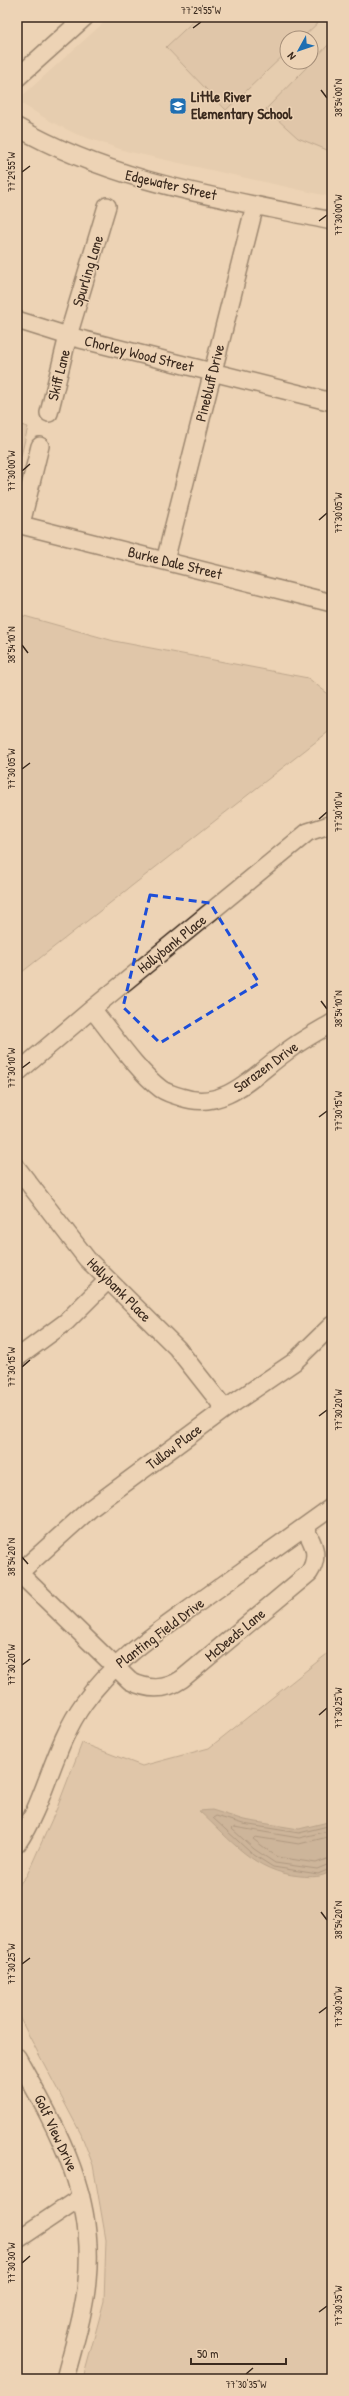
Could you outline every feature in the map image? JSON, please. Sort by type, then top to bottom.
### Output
[{"type":"street","points":[[17,78],[85,17]]},
{"type":"street","name":"Edgewater Street","points":[[17,127],[75,156],[112,171],[150,182],[332,221]]},
{"type":"street","name":"Pinebluff Drive","points":[[165,561],[255,205]]},
{"type":"street","name":"Spurling Lane","points":[[68,336],[107,206]]},
{"type":"street","name":"Chorley Wood Street","points":[[17,320],[68,336],[332,402]]},
{"type":"street","name":"Skiff Lane","points":[[49,413],[68,336]]},
{"type":"street","points":[[19,524],[40,446]]},
{"type":"street","name":"Burke Dale Street","points":[[19,524],[332,603]]},
{"type":"street","name":"Hollybank Place","points":[[17,1073],[92,1009],[308,832],[332,824]]},
{"type":"street","name":"Sarazen Drive","points":[[92,1009],[136,1062],[162,1089],[187,1099],[198,1101],[219,1098],[238,1089],[288,1050],[332,1023]]},
{"type":"street","name":"Hollybank Place","points":[[17,1168],[73,1242],[108,1281],[176,1348],[225,1409]]},
{"type":"street","points":[[17,1358],[66,1322],[108,1281]]},
{"type":"street","name":"Tullow Place","points":[[18,1572],[90,1509],[225,1409],[294,1362],[332,1325]]},
{"type":"street","name":"Planting Field Drive","points":[[17,1844],[34,1812],[68,1728],[83,1703],[114,1667],[137,1647],[332,1507]]},
{"type":"street","name":"McDeeds Lane","points":[[18,1572],[130,1681],[141,1687],[165,1688],[182,1679],[309,1574],[314,1565],[316,1555],[314,1546],[304,1527]]},
{"type":"street","name":"Golf View Drive","points":[[17,2057],[66,2147],[81,2197],[87,2232],[87,2281],[82,2314],[65,2379]]},
{"type":"street","points":[[17,2240],[81,2197]]},
{"type":"highlighted area","points":[[150,895],[210,903],[259,983],[160,1043],[123,1007]]},
{"type":"shaded area","name":"Little River Elementary School","points":[[110,17],[332,17],[332,197],[126,151],[76,134],[50,121],[22,104],[21,97]]},
{"type":"shaded area","points":[[198,17],[324,17],[310,30],[279,30],[279,60],[226,110],[166,47]]},
{"type":"shaded area","points":[[332,41],[332,152],[298,138],[266,109],[304,70],[319,70],[319,54]]},
{"type":"shaded area","points":[[17,424],[28,427],[20,460],[17,459]]},
{"type":"shaded area","points":[[17,614],[114,641],[308,678],[332,697],[332,729],[17,976]]},
{"type":"shaded area","points":[[332,1650],[332,2379],[83,2379],[104,2301],[106,2240],[93,2165],[81,2134],[17,2013],[17,1887],[27,1875],[57,1808],[82,1743],[142,1766],[209,1748]]},
{"type":"water","points":[[212,1810],[244,1820],[299,1829],[332,1821],[332,1871],[320,1876],[309,1877],[284,1873],[269,1868],[244,1853],[199,1811]]},
{"type":"place","name":"Little River Elementary School","points":[[178,106]]}]
